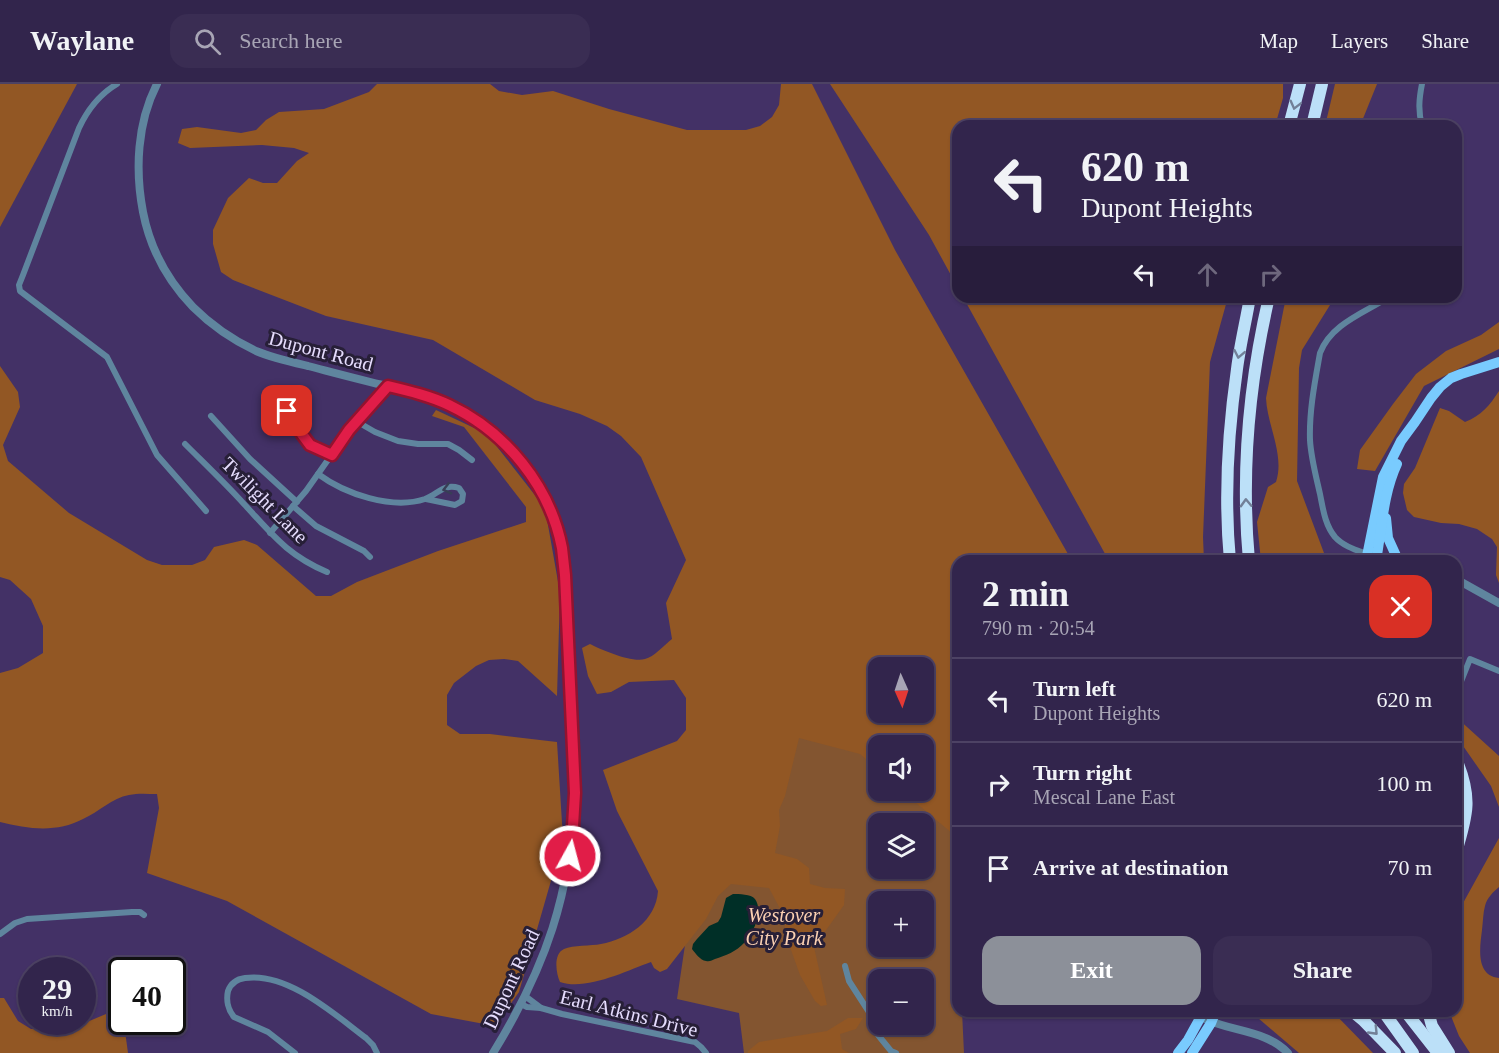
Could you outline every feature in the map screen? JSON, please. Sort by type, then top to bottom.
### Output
[{"type":"highway","points":[[1291,120],[1300,84]]},
{"type":"highway","points":[[1313,120],[1322,84]]},
{"type":"highway","points":[[1230,555],[1228,495],[1231,412],[1249,303]]},
{"type":"highway","points":[[1249,555],[1246,488],[1248,436],[1258,354],[1268,303]]},
{"type":"highway","points":[[1462,774],[1467,787],[1467,803],[1466,821],[1462,833]]},
{"type":"highway","points":[[1359,1017],[1395,1053]]},
{"type":"highway","points":[[1387,1017],[1413,1053]]},
{"type":"highway","points":[[1410,1017],[1438,1053]]},
{"type":"highway","points":[[1430,1017],[1432,1026],[1449,1053]]},
{"type":"main road","points":[[1371,555],[1383,477],[1401,441],[1431,398],[1451,378],[1499,362]]},
{"type":"main road","points":[[1372,555],[1395,466],[1415,422]]},
{"type":"main road","points":[[1387,492],[1387,532],[1396,555]]},
{"type":"main road","points":[[1178,1053],[1205,1017]]},
{"type":"main road","points":[[1192,1053],[1205,1017]]},
{"type":"street","points":[[117,84],[98,99],[78,128],[19,288],[22,294],[107,357],[157,455],[206,511]]},
{"type":"street","name":"Dupont Road","points":[[157,84],[141,136],[139,182],[145,222],[151,241],[172,281],[184,297],[212,324],[257,351],[283,360],[412,392],[448,404],[479,422],[516,456],[536,483],[553,518],[562,548],[565,583],[575,793],[573,826],[563,891],[554,927],[538,970],[493,1053]]},
{"type":"street","points":[[1421,120],[1419,101],[1422,84]]},
{"type":"street","points":[[1365,555],[1340,541],[1329,528],[1310,442],[1311,417],[1318,360],[1323,344],[1338,328],[1379,303]]},
{"type":"street","points":[[270,533],[295,504],[356,421],[388,386]]},
{"type":"street","points":[[287,411],[310,445],[332,455]]},
{"type":"street","points":[[211,416],[310,522],[364,551],[370,558]]},
{"type":"street","points":[[356,421],[398,441],[448,444],[472,460]]},
{"type":"street","name":"Twilight Lane","points":[[185,444],[270,533],[295,555],[327,572]]},
{"type":"street","points":[[318,474],[344,489],[373,499],[399,502],[426,499],[455,505],[462,501],[463,494],[459,488],[452,486],[441,489],[426,499]]},
{"type":"street","points":[[1462,583],[1499,603]]},
{"type":"street","points":[[1462,679],[1470,659],[1499,671]]},
{"type":"street","points":[[0,934],[15,923],[27,919],[132,912],[140,912],[144,915]]},
{"type":"street","points":[[845,966],[849,981],[869,1012],[878,1035],[896,1053]]},
{"type":"street","points":[[295,1053],[268,1032],[234,1017],[228,1007],[228,998],[231,985],[235,981],[243,978],[267,978],[284,983],[308,996],[366,1038],[374,1045],[377,1053]]},
{"type":"street","name":"Earl Atkins Drive","points":[[523,1000],[562,1014],[695,1042],[706,1053]]},
{"type":"street","points":[[1205,1017],[1263,1036],[1282,1046],[1288,1053]]},
{"type":"green space","name":"Westover City Park","points":[[944,599],[952,789],[952,1017],[962,1017],[964,1053],[744,1053],[739,1013],[677,999],[721,702]]},
{"type":"shaded area","points":[[0,84],[77,84],[0,227]]},
{"type":"shaded area","points":[[377,84],[490,84],[499,91],[522,95],[553,91],[687,130],[746,130],[760,126],[772,117],[779,105],[781,84],[812,84],[895,250],[1069,555],[952,555],[952,833],[934,818],[934,813],[928,813],[914,801],[934,801],[934,735],[868,735],[868,761],[860,754],[799,738],[785,796],[779,810],[780,826],[775,853],[797,859],[809,868],[810,884],[825,888],[845,889],[844,905],[814,947],[827,1005],[821,1006],[815,1001],[800,975],[785,933],[785,918],[769,888],[731,884],[718,896],[706,919],[667,969],[660,972],[651,962],[594,982],[570,984],[560,982],[556,964],[561,951],[621,938],[646,920],[656,902],[658,891],[617,811],[603,770],[677,741],[686,730],[686,698],[674,680],[629,682],[611,692],[597,694],[588,676],[582,648],[590,644],[617,655],[639,660],[648,658],[672,639],[666,603],[686,560],[641,457],[621,436],[607,426],[580,414],[535,400],[433,340],[326,316],[233,280],[221,272],[213,244],[213,230],[228,198],[249,178],[263,183],[277,183],[297,161],[309,153],[294,148],[262,145],[190,148],[178,143],[182,129],[197,127],[241,133],[256,130],[279,112],[324,109],[369,92]]},
{"type":"shaded area","points":[[830,84],[1283,84],[1283,98],[1277,120],[952,120],[952,277],[929,235]]},
{"type":"shaded area","points":[[1335,84],[1377,84],[1362,120],[1326,120]]},
{"type":"shaded area","points":[[966,303],[1226,303],[1210,362],[1204,555],[1106,555]]},
{"type":"shaded area","points":[[1285,303],[1331,303],[1302,350],[1299,368],[1297,481],[1325,555],[1260,555],[1257,522],[1268,487],[1276,482],[1278,472],[1277,451],[1266,398]]},
{"type":"shaded area","points":[[1499,322],[1499,349],[1424,386],[1375,471],[1357,469],[1360,450],[1416,374],[1446,351],[1481,335]]},
{"type":"shaded area","points":[[0,366],[18,392],[20,407],[3,445],[8,461],[69,513],[147,560],[162,565],[192,565],[205,560],[214,547],[244,540],[257,545],[316,596],[331,596],[357,582],[438,551],[526,522],[526,507],[464,427],[432,416],[436,410],[487,434],[545,508],[560,593],[557,696],[518,661],[504,659],[489,660],[476,666],[454,683],[447,695],[447,725],[460,734],[490,734],[557,742],[563,839],[519,992],[495,1026],[431,1014],[227,901],[147,873],[159,808],[157,794],[136,794],[123,797],[89,816],[53,828],[32,828],[0,822],[0,673],[18,668],[43,653],[43,626],[31,599],[10,580],[0,577]]},
{"type":"shaded area","points":[[1499,391],[1499,583],[1496,575],[1497,547],[1492,539],[1477,529],[1414,517],[1407,510],[1403,493],[1404,484],[1415,468],[1440,408],[1465,422],[1485,410]]},
{"type":"shaded area","points":[[1462,722],[1499,756],[1499,807],[1491,786],[1462,744]]},
{"type":"shaded area","points":[[1499,838],[1499,887],[1490,895],[1485,906],[1480,952],[1486,972],[1499,978],[1499,1053],[1470,1053],[1459,1036],[1451,1017],[1462,1017],[1462,905]]},
{"type":"shaded area","points":[[733,894],[748,895],[755,899],[758,916],[754,929],[744,943],[734,951],[711,961],[704,960],[692,949],[693,944],[709,926],[718,922],[726,898]]},
{"type":"shaded area","points":[[0,998],[4,998],[18,1021],[18,1035],[96,1035],[96,1018],[106,1014],[108,1015],[108,1035],[126,1035],[128,1053],[0,1053]]},
{"type":"shaded area","points":[[1338,1017],[1373,1053],[1299,1053],[1258,1018]]},
{"type":"shaded area","points":[[848,1018],[863,1018],[856,1029],[840,1034],[842,1049],[849,1053],[748,1053],[759,1042],[827,1031]]},
{"type":"route","points":[[287,411],[310,445],[332,455],[361,415],[388,386],[432,398],[465,413],[503,442],[528,470],[553,518],[562,548],[565,575],[575,793],[570,856]]}]
